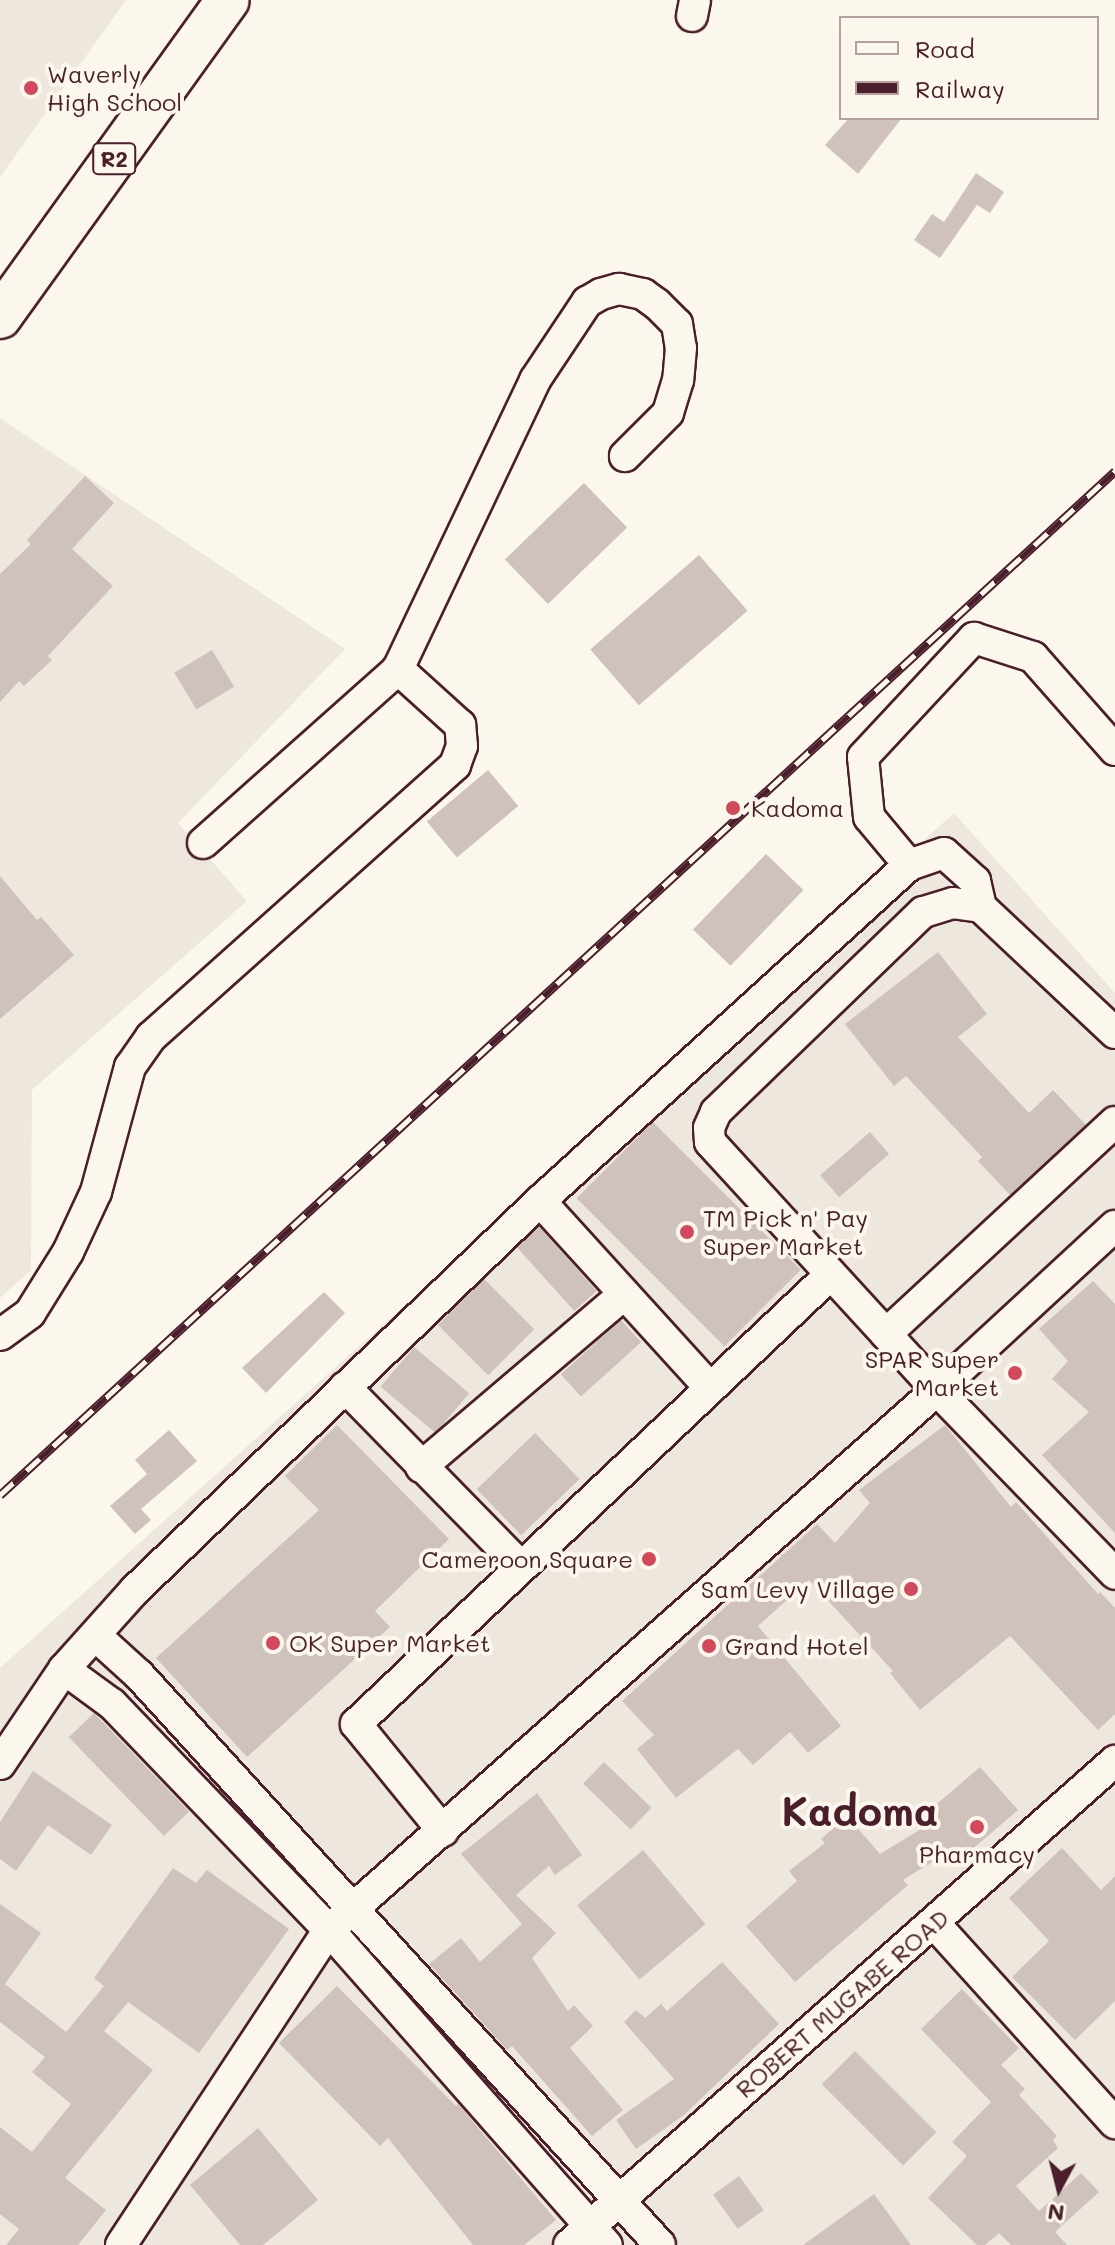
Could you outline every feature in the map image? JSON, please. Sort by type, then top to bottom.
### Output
[{"type":"highway","name":"R2","points":[[0,317],[228,0]]},
{"type":"street","points":[[203,843],[398,669],[535,380],[587,302],[619,289],[643,294],[657,304],[677,324],[681,348],[678,380],[668,413],[625,456]]},
{"type":"street","points":[[909,865],[869,817],[863,757],[974,638],[1033,657],[1115,750]]},
{"type":"street","points":[[0,1335],[30,1313],[68,1252],[96,1192],[130,1067],[151,1037],[455,765],[462,746],[460,725],[398,669]]},
{"type":"street","points":[[0,1764],[64,1669],[135,1590],[540,1201],[909,865],[944,853],[975,881],[981,907],[1115,1033]]},
{"type":"street","points":[[981,907],[953,903],[923,912],[716,1112],[709,1128],[710,1142],[937,1390],[1115,1574]]},
{"type":"street","points":[[886,1334],[1115,1122]]},
{"type":"street","points":[[540,1201],[710,1388]]},
{"type":"street","points":[[121,2245],[329,1930],[937,1390],[1115,1226]]},
{"type":"street","points":[[443,1831],[356,1724],[831,1274]]},
{"type":"street","points":[[421,1467],[624,1294]]},
{"type":"street","points":[[345,1387],[521,1567]]},
{"type":"street","points":[[96,1636],[139,1675],[660,2245]]},
{"type":"street","points":[[64,1669],[112,1704],[329,1930],[588,2239]]},
{"type":"street","name":"ROBERT MUGABE ROAD","points":[[588,2239],[618,2198],[1115,1761]]},
{"type":"street","points":[[934,1923],[1115,2123]]},
{"type":"shaded area","name":"Waverly High School","points":[[0,0],[126,0],[0,177]]},
{"type":"shaded area","points":[[0,418],[345,649],[178,823],[247,901],[32,1090],[31,1270],[0,1298]]},
{"type":"shaded area","points":[[954,813],[1115,993],[1115,2245],[0,2245],[0,1668]]},
{"type":"building","points":[[847,120],[900,120],[858,174],[825,145]]},
{"type":"building","points":[[976,173],[1004,192],[990,213],[977,205],[940,258],[914,240],[932,214],[944,222]]},
{"type":"building","points":[[85,476],[114,503],[72,549],[113,586],[48,656],[52,660],[24,686],[19,681],[0,702],[0,574],[31,544],[27,540]]},
{"type":"building","points":[[584,483],[627,528],[548,604],[505,559]]},
{"type":"building","points":[[699,555],[748,611],[639,705],[590,649]]},
{"type":"building","points":[[212,650],[234,687],[196,710],[174,673]]},
{"type":"building","points":[[488,770],[518,806],[457,857],[427,821]]},
{"type":"building","points":[[766,854],[803,890],[730,966],[693,930]]},
{"type":"building","points":[[0,876],[37,920],[41,917],[74,955],[0,1019]]},
{"type":"building","points":[[938,952],[987,1014],[958,1037],[1029,1113],[1053,1090],[1086,1125],[1010,1195],[978,1161],[982,1157],[906,1076],[894,1086],[845,1024]]},
{"type":"building","name":"TM Pick n' Pay Super Market","points":[[653,1122],[801,1270],[724,1346],[577,1198]]},
{"type":"building","points":[[870,1132],[889,1154],[839,1197],[820,1175]]},
{"type":"building","points":[[539,1227],[597,1291],[574,1311],[517,1247]]},
{"type":"building","points":[[484,1279],[534,1329],[488,1375],[438,1325]]},
{"type":"building","points":[[1093,1281],[1115,1304],[1115,1533],[1042,1455],[1089,1412],[1052,1379],[1068,1361],[1039,1329]]},
{"type":"building","points":[[324,1292],[345,1313],[266,1393],[242,1368]]},
{"type":"building","points":[[621,1320],[641,1342],[581,1396],[561,1374]]},
{"type":"building","points":[[414,1347],[469,1393],[436,1433],[381,1387]]},
{"type":"building","name":"OK Super Market","points":[[337,1425],[449,1539],[375,1611],[390,1627],[247,1757],[156,1658],[319,1510],[285,1476]]},
{"type":"building","points":[[945,1425],[1011,1507],[1016,1502],[1098,1594],[1100,1592],[1115,1608],[1115,1714],[1098,1730],[1010,1636],[920,1710],[890,1673],[893,1671],[809,1580],[758,1626],[841,1726],[808,1753],[790,1732],[753,1765],[738,1749],[676,1798],[637,1749],[654,1735],[622,1701],[817,1524],[835,1543],[870,1503],[859,1490]]},
{"type":"building","points":[[169,1430],[197,1461],[141,1509],[151,1520],[135,1534],[110,1506],[147,1474],[135,1460]]},
{"type":"building","points":[[535,1433],[579,1479],[521,1535],[477,1489]]},
{"type":"building","points":[[94,1713],[189,1812],[164,1836],[69,1737]]},
{"type":"building","points":[[604,1762],[651,1808],[631,1829],[583,1784]]},
{"type":"building","points":[[980,1767],[1018,1810],[962,1858],[953,1849],[903,1880],[908,1885],[795,1982],[746,1926],[797,1881],[789,1871],[825,1843],[821,1839],[847,1816],[880,1854],[931,1823],[924,1815]]},
{"type":"building","points":[[33,1771],[112,1825],[91,1855],[48,1825],[16,1871],[0,1859],[0,1822]]},
{"type":"building","points":[[537,1793],[582,1855],[555,1875],[549,1866],[516,1895],[556,1933],[532,1958],[568,2011],[574,2005],[593,2026],[570,2048],[623,2110],[592,2136],[512,2046],[507,2050],[429,1964],[461,1938],[480,1962],[522,1924],[461,1854]]},
{"type":"building","points":[[1062,1848],[1101,1890],[1115,1876],[1115,2001],[1075,2040],[1012,1977],[1049,1941],[1009,1898]]},
{"type":"building","points":[[643,1850],[705,1924],[639,1980],[577,1905]]},
{"type":"building","points":[[173,1868],[196,1883],[207,1870],[289,1929],[199,2053],[128,2002],[104,2031],[153,2070],[65,2178],[106,2210],[78,2245],[6,2245],[19,2229],[0,2214],[0,2127],[32,2152],[71,2104],[32,2072],[45,2057],[0,2022],[0,1904],[41,1933],[5,1984],[66,2032],[104,1986],[94,1978]]},
{"type":"building","points":[[722,1962],[779,2024],[684,2115],[636,2149],[616,2120],[674,2079],[624,2022],[636,2010],[645,2018],[661,2004],[667,2011]]},
{"type":"building","points":[[337,1986],[456,2106],[458,2104],[556,2220],[524,2245],[473,2245],[388,2138],[380,2146],[279,2043]]},
{"type":"building","points":[[962,1989],[1019,2048],[1001,2065],[1025,2089],[1019,2095],[1057,2136],[1053,2140],[1058,2148],[1016,2186],[1039,2211],[1081,2173],[1099,2192],[1055,2232],[1067,2245],[1011,2245],[999,2233],[985,2245],[977,2245],[928,2198],[967,2156],[952,2142],[991,2102],[921,2029]]},
{"type":"building","points":[[855,2051],[936,2132],[903,2166],[822,2084]]},
{"type":"building","points":[[258,2128],[318,2200],[263,2245],[240,2245],[190,2185]]},
{"type":"building","points":[[739,2176],[764,2210],[738,2229],[713,2195]]},
{"type":"building","points":[[874,2194],[911,2245],[803,2245]]},
{"type":"railway","points":[[0,1495],[1115,471]]},
{"type":"place","name":"Waverly High School","points":[[31,88]]},
{"type":"place","name":"Kadoma","points":[[733,808]]},
{"type":"place","name":"TM Pick n' Pay Super Market","points":[[687,1232]]},
{"type":"place","name":"SPAR Super Market","points":[[1015,1373]]},
{"type":"place","name":"Cameroon Square","points":[[649,1559]]},
{"type":"place","name":"Sam Levy Village","points":[[911,1589]]},
{"type":"place","name":"OK Super Market","points":[[273,1643]]},
{"type":"place","name":"Grand Hotel","points":[[709,1646]]},
{"type":"place","name":"Pharmacy","points":[[977,1827]]},
{"type":"district","name":"Kadoma","points":[[860,1810]]}]
